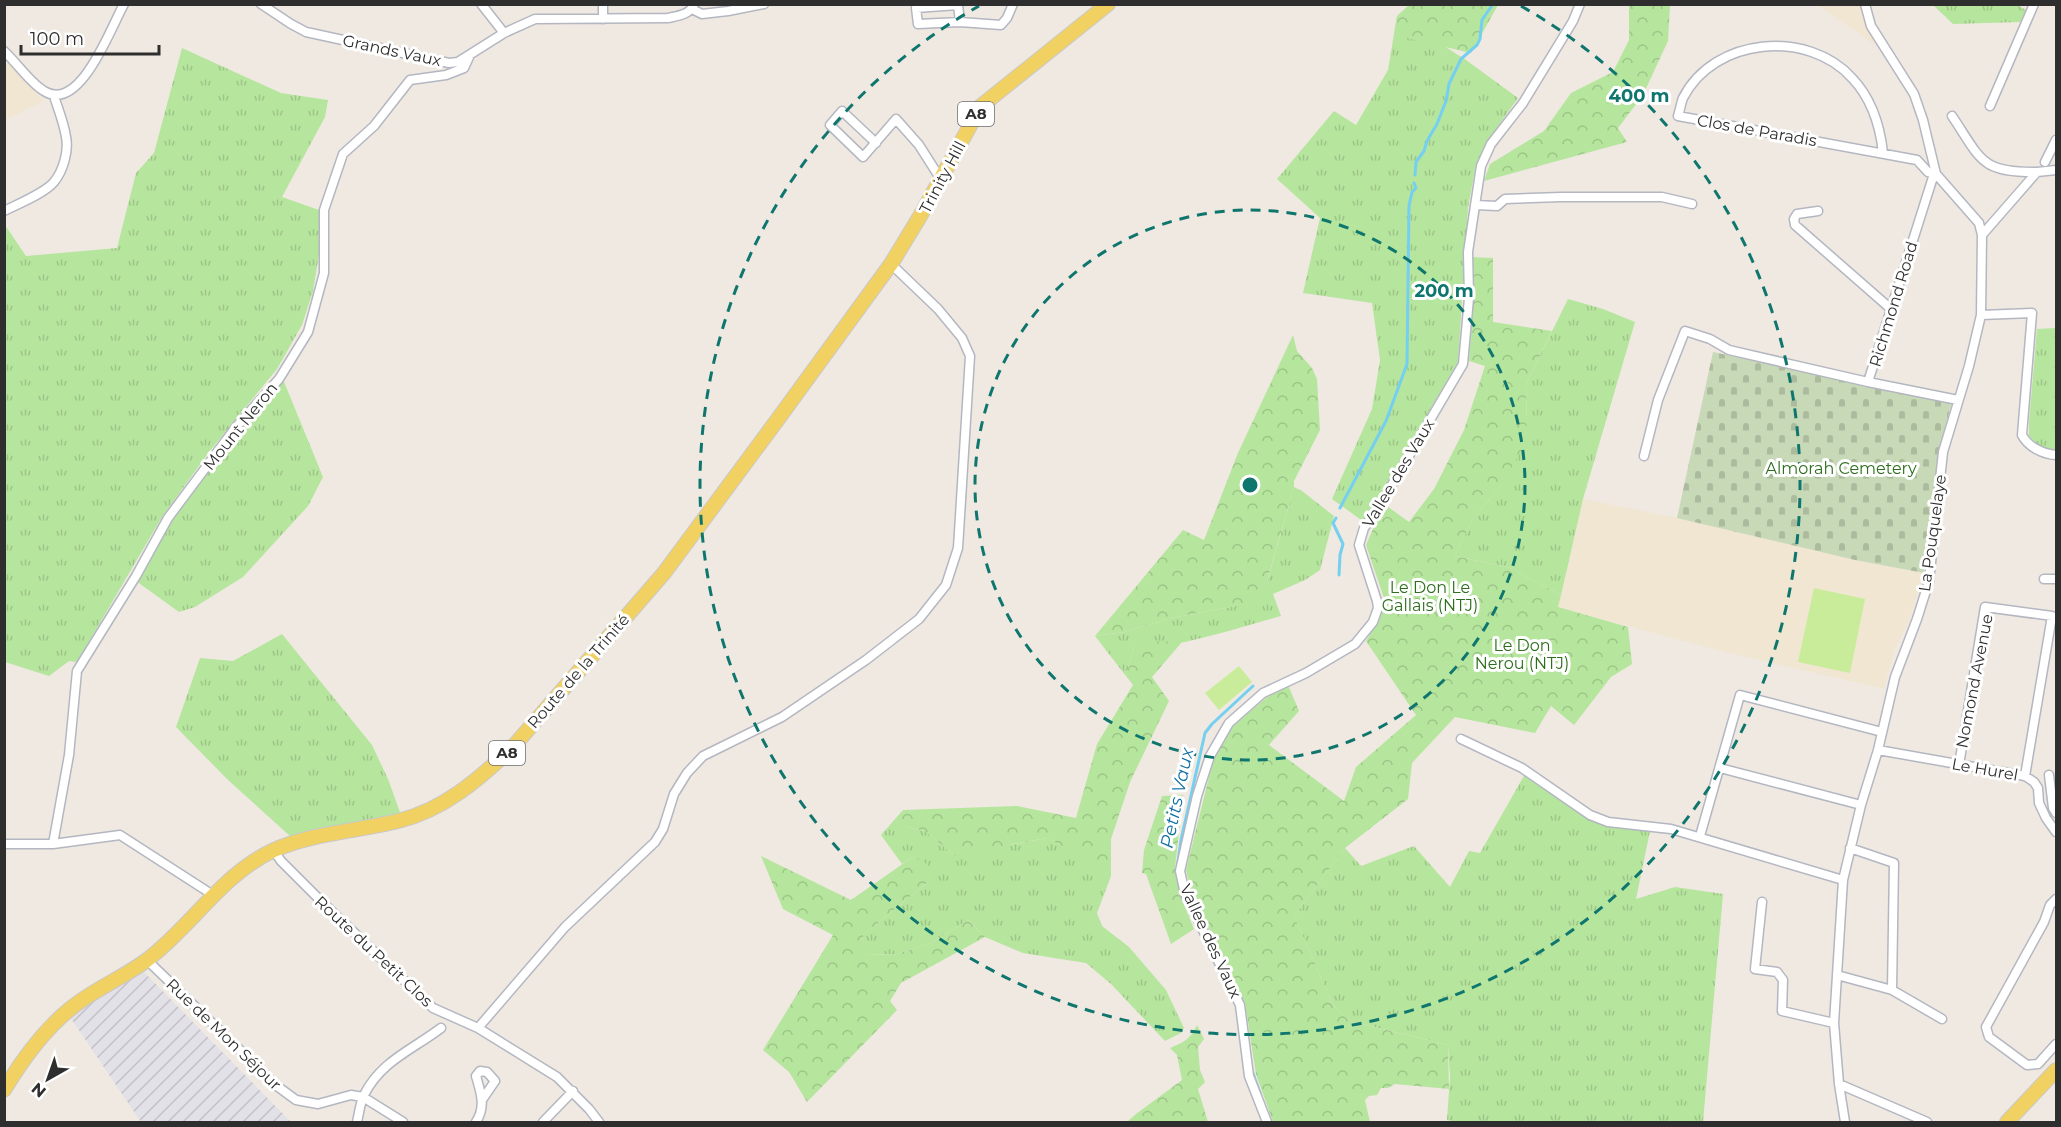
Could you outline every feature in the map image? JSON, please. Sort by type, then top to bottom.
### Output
[{"type":"main road","name":"Trinity Hill","points":[[891,264],[920,218],[981,106],[1108,4]]},
{"type":"main road","name":"Route de la Trinité","points":[[4,1090],[20,1063],[46,1032],[71,1009],[147,960],[213,895],[252,864],[294,843],[418,814],[464,790],[485,774],[512,748],[664,573],[891,264]]},
{"type":"main road","points":[[2007,1122],[2056,1070]]},
{"type":"street","points":[[4,51],[42,90],[54,96],[60,96],[81,82],[94,64],[124,4]]},
{"type":"street","name":"Grands Vaux","points":[[261,4],[306,32],[449,63],[458,62],[504,33],[542,18],[668,18],[683,15],[693,7]]},
{"type":"street","points":[[483,4],[504,33]]},
{"type":"street","points":[[603,4],[603,19]]},
{"type":"street","points":[[693,7],[702,14],[764,4]]},
{"type":"street","points":[[960,22],[958,5],[916,8],[918,24],[960,22],[1001,25],[1013,4]]},
{"type":"street","name":"Vallee des Vaux","points":[[1267,1122],[1249,1076],[1240,1005],[1185,894],[1180,871],[1197,796],[1210,756],[1229,723],[1263,693],[1306,673],[1355,644],[1372,622],[1378,608],[1377,601],[1359,545],[1364,528],[1463,364],[1469,298],[1468,252],[1481,166],[1491,144],[1523,103],[1573,21],[1580,4]]},
{"type":"street","points":[[1865,4],[1871,26],[1914,94],[1936,174],[1979,223],[1982,235]]},
{"type":"street","points":[[1990,106],[2034,4]]},
{"type":"street","name":"Clos de Paradis","points":[[1883,153],[1880,131],[1872,106],[1853,78],[1837,64],[1818,54],[1791,46],[1777,44],[1745,50],[1720,59],[1700,76],[1683,98],[1678,116],[1917,160],[1928,172],[1936,174]]},
{"type":"street","name":"Mount Neron","points":[[53,844],[69,755],[77,671],[136,576],[168,518],[236,427],[279,379],[308,332],[324,273],[324,210],[343,154],[374,126],[410,80],[446,75],[464,68],[470,55]]},
{"type":"street","points":[[4,211],[54,182],[61,167],[67,143],[54,96]]},
{"type":"street","points":[[876,143],[842,111],[830,125],[863,157],[876,143],[896,119],[919,146],[940,178]]},
{"type":"street","points":[[1952,116],[1972,148],[2003,178]]},
{"type":"street","points":[[2045,162],[2056,140]]},
{"type":"street","points":[[1996,170],[2037,172],[2056,170]]},
{"type":"street","points":[[1982,235],[2037,172]]},
{"type":"street","name":"Richmond Road","points":[[1936,174],[1868,382],[1958,400]]},
{"type":"street","points":[[1475,205],[1497,206],[1505,199],[1560,197],[1662,197],[1692,204]]},
{"type":"street","points":[[1818,211],[1797,214],[1794,219],[1795,225],[1891,309]]},
{"type":"street","name":"La Pouquelaye","points":[[1845,1122],[1834,1023],[1843,880],[1895,677],[1929,581],[1943,452],[1981,315],[1982,235]]},
{"type":"street","points":[[477,1028],[565,927],[655,842],[663,829],[674,794],[687,773],[703,756],[782,717],[866,660],[919,619],[946,585],[958,548],[970,356],[963,338],[938,309],[891,264]]},
{"type":"street","points":[[1981,315],[2032,313],[2022,435],[2025,441],[2046,454],[2056,455]]},
{"type":"street","points":[[1644,456],[1658,400],[1685,331],[1710,339],[1729,350],[1868,382]]},
{"type":"street","points":[[2044,579],[2056,579]]},
{"type":"street","name":"Nomond Avenue","points":[[1959,765],[1986,607],[2052,616],[2025,776]]},
{"type":"street","points":[[1700,837],[1740,695],[1882,732]]},
{"type":"street","points":[[1461,740],[1522,768],[1590,815],[1608,822],[1671,829],[1843,880]]},
{"type":"street","name":"Le Hurel","points":[[1878,750],[2025,776],[2038,788],[2039,803],[2056,832]]},
{"type":"street","points":[[1720,768],[1862,806]]},
{"type":"street","points":[[2049,775],[2053,808],[2056,813]]},
{"type":"street","points":[[4,844],[53,844],[120,835],[213,895]]},
{"type":"street","points":[[1850,848],[1894,863],[1892,990]]},
{"type":"street","name":"Route du Petit Clos","points":[[274,851],[322,902],[433,1008],[477,1028],[557,1077],[573,1091],[599,1122]]},
{"type":"street","points":[[2056,898],[2050,905],[2044,922],[1986,1027],[1989,1037],[2027,1065],[2038,1064],[2056,1044]]},
{"type":"street","points":[[1762,902],[1755,969],[1777,972],[1783,980],[1782,1011],[1834,1023]]},
{"type":"street","name":"Rue de Mon Séjour","points":[[147,960],[269,1078],[296,1100],[318,1104],[351,1095],[363,1097]]},
{"type":"street","points":[[1837,975],[1892,990],[1942,1019]]},
{"type":"street","points":[[357,1122],[363,1097],[379,1072],[441,1028]]},
{"type":"street","points":[[1839,1084],[1927,1122]]},
{"type":"street","points":[[543,1122],[573,1091]]},
{"type":"street","points":[[363,1097],[403,1122]]},
{"type":"street","points":[[476,1122],[483,1112],[482,1100]]},
{"type":"shaded area","points":[[1817,5],[1861,5],[1866,23],[1880,48]]},
{"type":"shaded area","points":[[5,58],[44,101],[5,120]]},
{"type":"shaded area","points":[[1583,499],[1677,518],[1855,560],[1924,573],[1909,621],[1895,649],[1885,689],[1725,652],[1557,607]]},
{"type":"shaded area","points":[[141,969],[291,1122],[141,1122],[70,1017]]},
{"type":"green space","points":[[1410,4],[1498,5],[1471,53],[1394,35],[1397,16]]},
{"type":"green space","points":[[1629,5],[1670,5],[1668,41],[1643,95],[1618,128],[1627,142],[1484,181],[1490,164],[1544,131],[1571,93],[1613,72],[1629,40]]},
{"type":"green space","points":[[1933,5],[2017,5],[2026,10],[2020,22],[1953,24]]},
{"type":"green space","points":[[1397,16],[1466,60],[1518,98],[1486,143],[1475,169],[1468,208],[1458,362],[1364,522],[1332,499],[1372,409],[1380,360],[1372,303],[1303,293],[1320,218],[1277,179],[1334,111],[1356,125],[1388,70]]},
{"type":"green space","points":[[182,48],[281,93],[328,100],[325,117],[282,197],[319,210],[319,254],[313,291],[302,325],[277,369],[209,452],[162,517],[77,662],[69,661],[49,676],[5,662],[5,225],[26,256],[117,248],[136,173],[154,153]]},
{"type":"green space","points":[[1470,257],[1493,258],[1493,322],[1552,331],[1526,384],[1527,423],[1521,451],[1501,486],[1472,520],[1455,556],[1508,567],[1561,595],[1558,607],[1628,627],[1632,664],[1611,677],[1574,725],[1551,706],[1535,733],[1455,717],[1412,763],[1408,799],[1345,848],[1294,916],[1333,1005],[1350,1021],[1448,1045],[1449,1089],[1395,1084],[1388,1088],[1381,1088],[1377,1095],[1369,1096],[1365,1100],[1370,1122],[1273,1122],[1256,1074],[1245,1003],[1191,892],[1186,870],[1213,761],[1233,726],[1266,698],[1288,685],[1299,711],[1269,745],[1344,801],[1356,767],[1416,715],[1366,641],[1380,619],[1384,598],[1366,545],[1384,504],[1409,522],[1434,489],[1464,430],[1485,366],[1469,361],[1472,321]]},
{"type":"green space","points":[[1568,299],[1603,309],[1635,322],[1583,499],[1561,595],[1508,567],[1455,556],[1472,520],[1501,486],[1527,423],[1526,384]]},
{"type":"green space","points":[[2056,328],[2056,452],[2041,446],[2029,436],[2029,422],[2037,329]]},
{"type":"green space","points":[[1293,335],[1297,351],[1312,368],[1317,379],[1320,430],[1294,481],[1267,581],[1273,594],[1236,606],[1171,618],[1124,632],[1095,636],[1183,530],[1204,540],[1238,453]]},
{"type":"green space","name":"Almorah Cemetery","points":[[1713,352],[1950,402],[1938,454],[1924,573],[1855,560],[1677,518]]},
{"type":"green space","points":[[282,377],[323,477],[308,506],[243,577],[195,607],[179,612],[136,581],[169,518]]},
{"type":"green space","points":[[1294,487],[1334,516],[1320,570],[1305,580],[1273,594],[1281,616],[1185,642],[1140,644],[1134,647],[1126,676],[1095,636],[1124,632],[1171,618],[1236,606],[1267,582]]},
{"type":"green space","points":[[1814,588],[1865,599],[1850,673],[1798,662]]},
{"type":"green space","points":[[282,634],[372,745],[401,815],[291,837],[228,780],[176,727],[200,658],[233,661]]},
{"type":"green space","points":[[1144,641],[1182,642],[1152,677],[1169,701],[1130,782],[1111,839],[1111,869],[1047,838],[1013,844],[964,858],[954,855],[925,831],[907,827],[900,821],[903,810],[1017,806],[1076,818],[1097,744],[1133,685],[1126,676],[1134,647]]},
{"type":"green space","points":[[1239,666],[1252,682],[1219,710],[1205,693]]},
{"type":"green space","points":[[1525,774],[1607,826],[1650,831],[1636,899],[1675,887],[1723,894],[1703,1122],[1459,1122],[1447,1120],[1450,1077],[1448,1045],[1350,1021],[1333,1005],[1294,916],[1345,848],[1361,866],[1414,846],[1450,887],[1469,851],[1480,853]]},
{"type":"green space","points":[[1183,795],[1175,868],[1180,895],[1194,929],[1171,944],[1146,874],[1142,873],[1144,850],[1162,796]]},
{"type":"green space","points":[[903,810],[901,821],[907,827],[925,831],[954,855],[1047,838],[1111,869],[1111,876],[1097,913],[1102,926],[1129,947],[1166,990],[1184,1028],[1181,1033],[1165,1041],[1111,984],[1086,963],[1023,953],[985,937],[968,920],[933,942],[897,954],[864,955],[863,935],[928,882],[914,856],[902,864],[881,835]]},
{"type":"green space","points":[[761,856],[851,900],[914,856],[928,865],[928,882],[863,935],[865,955],[897,954],[933,942],[968,920],[985,937],[901,983],[890,1001],[897,1010],[807,1102],[789,1072],[763,1050],[833,935],[783,909]]},
{"type":"green space","points":[[1197,1025],[1204,1039],[1198,1047],[1200,1070],[1205,1082],[1198,1089],[1208,1122],[1127,1122],[1182,1080],[1177,1055],[1170,1048],[1180,1044],[1192,1034]]},
{"type":"waterway","name":"Petits Vaux","points":[[1415,175],[1416,162],[1437,124],[1446,101],[1449,84],[1461,59],[1477,45],[1482,20],[1493,4]]},
{"type":"waterway","name":"Petits Vaux","points":[[1340,508],[1386,421],[1407,364],[1409,206],[1412,192],[1416,188],[1414,183]]},
{"type":"waterway","name":"Petits Vaux","points":[[1336,518],[1333,523],[1343,544],[1339,575]]},
{"type":"waterway","name":"Petits Vaux","points":[[1177,869],[1181,840],[1205,733],[1253,686]]},
{"type":"waterway","name":"Petits Vaux","points":[[1251,1068],[1260,1093]]},
{"type":"park label","name":"Le Don Le Gallais (NTJ)","points":[[1430,596]]},
{"type":"park label","name":"Le Don Nerou (NTJ)","points":[[1522,654]]}]
